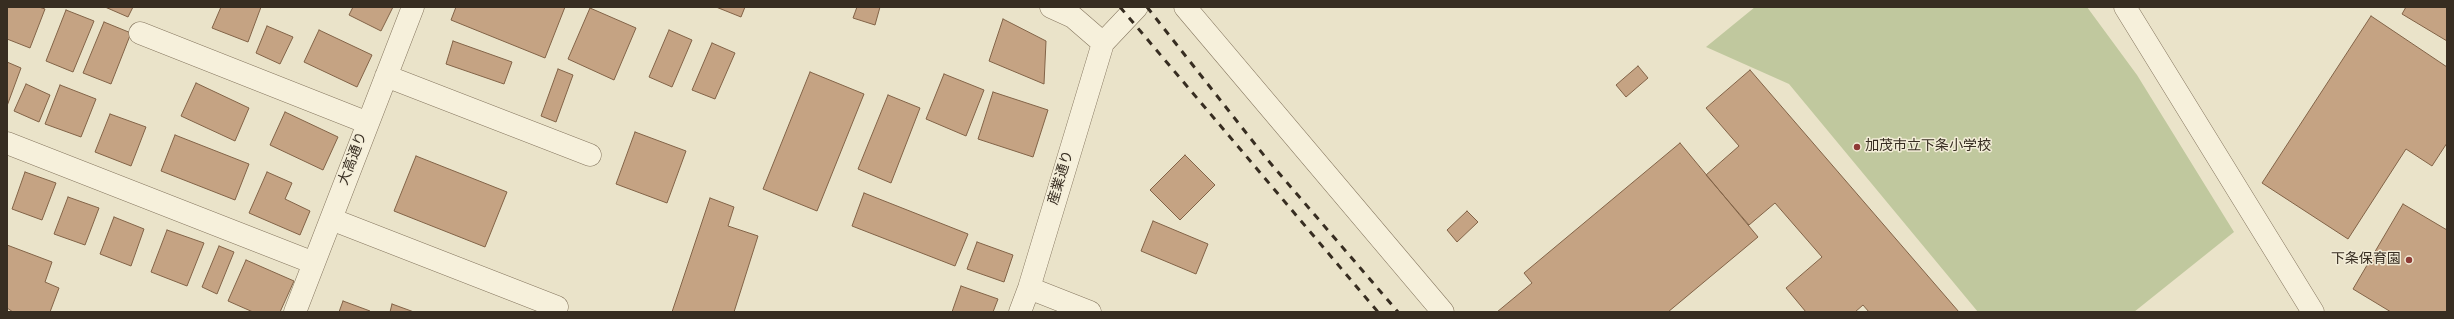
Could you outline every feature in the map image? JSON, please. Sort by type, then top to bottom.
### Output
[{"type":"street","name":"大高通り","points":[[295,312],[413,7]]},
{"type":"street","points":[[1051,7],[1073,17],[1103,43],[1137,7]]},
{"type":"street","points":[[1185,7],[1443,312]]},
{"type":"street","points":[[2126,7],[2314,312]]},
{"type":"street","points":[[140,33],[368,122]]},
{"type":"street","name":"産業通り","points":[[1020,312],[1029,288],[1103,43]]},
{"type":"street","points":[[386,76],[590,155]]},
{"type":"street","points":[[7,143],[314,263]]},
{"type":"street","points":[[331,219],[557,307]]},
{"type":"street","points":[[1029,288],[1090,312]]},
{"type":"green space","points":[[1755,7],[2087,7],[2137,75],[2234,232],[2134,312],[1978,312],[1789,84],[1706,47]]},
{"type":"building","points":[[7,7],[39,7],[45,9],[30,48],[7,39]]},
{"type":"building","points":[[105,7],[133,7],[128,17]]},
{"type":"building","points":[[221,7],[261,7],[248,42],[212,28]]},
{"type":"building","points":[[353,7],[393,7],[381,31],[349,15]]},
{"type":"building","points":[[456,7],[565,7],[545,58],[451,20]]},
{"type":"building","points":[[716,7],[745,7],[741,17]]},
{"type":"building","points":[[857,7],[880,7],[875,25],[853,18]]},
{"type":"building","points":[[2406,7],[2447,7],[2447,41],[2402,14]]},
{"type":"building","points":[[590,8],[636,28],[614,80],[568,59]]},
{"type":"building","points":[[66,10],[94,21],[73,72],[46,61]]},
{"type":"building","points":[[2371,16],[2447,67],[2447,143],[2432,166],[2406,149],[2348,239],[2262,183]]},
{"type":"building","points":[[1003,19],[1046,41],[1044,84],[989,61]]},
{"type":"building","points":[[104,22],[131,33],[111,84],[83,73]]},
{"type":"building","points":[[267,26],[293,37],[280,64],[256,53]]},
{"type":"building","points":[[319,30],[372,55],[357,87],[304,62]]},
{"type":"building","points":[[669,30],[692,40],[672,87],[649,77]]},
{"type":"building","points":[[453,41],[512,62],[504,84],[446,64]]},
{"type":"building","points":[[712,43],[735,53],[715,99],[692,90]]},
{"type":"building","points":[[7,62],[21,68],[7,106]]},
{"type":"building","points":[[1638,66],[1648,78],[1626,97],[1616,85]]},
{"type":"building","points":[[558,69],[573,75],[556,122],[541,116]]},
{"type":"building","points":[[1750,70],[1959,312],[1869,312],[1863,305],[1855,312],[1806,312],[1786,288],[1822,257],[1775,203],[1749,225],[1706,175],[1739,146],[1706,108]]},
{"type":"building","points":[[810,72],[864,94],[817,211],[763,189]]},
{"type":"building","points":[[944,74],[984,90],[966,136],[926,119]]},
{"type":"building","points":[[196,83],[249,108],[235,141],[181,116]]},
{"type":"building","points":[[26,84],[50,95],[39,122],[14,111]]},
{"type":"building","points":[[60,85],[96,99],[81,137],[45,124]]},
{"type":"building","points":[[993,92],[1048,110],[1033,157],[978,139]]},
{"type":"building","points":[[888,95],[920,108],[891,183],[858,169]]},
{"type":"building","points":[[285,112],[338,137],[323,170],[270,145]]},
{"type":"building","points":[[110,114],[146,127],[131,166],[95,152]]},
{"type":"building","points":[[635,132],[686,151],[667,203],[616,184]]},
{"type":"building","points":[[175,135],[249,164],[235,200],[161,171]]},
{"type":"building","points":[[1680,143],[1758,237],[1668,312],[1497,312],[1532,283],[1524,273]]},
{"type":"building","points":[[1185,155],[1215,185],[1180,220],[1150,190]]},
{"type":"building","points":[[416,156],[507,192],[485,247],[394,211]]},
{"type":"building","points":[[25,172],[56,183],[42,220],[12,209]]},
{"type":"building","points":[[267,172],[292,183],[285,199],[310,211],[300,235],[249,213]]},
{"type":"building","points":[[864,193],[968,234],[955,266],[852,226]]},
{"type":"building","points":[[68,197],[99,208],[85,245],[54,234]]},
{"type":"building","points":[[710,198],[734,207],[728,226],[758,236],[734,312],[672,312]]},
{"type":"building","name":"下条保育園","points":[[2403,204],[2447,230],[2447,312],[2391,312],[2353,289]]},
{"type":"building","points":[[1467,211],[1478,222],[1457,242],[1447,230]]},
{"type":"building","points":[[114,217],[144,229],[131,266],[100,254]]},
{"type":"building","points":[[1153,221],[1208,244],[1196,274],[1141,251]]},
{"type":"building","points":[[167,230],[204,243],[187,286],[151,272]]},
{"type":"building","points":[[977,242],[1013,255],[1004,282],[967,269]]},
{"type":"building","points":[[7,245],[52,262],[45,282],[59,288],[50,312],[13,312],[7,308]]},
{"type":"building","points":[[219,246],[234,252],[217,294],[202,287]]},
{"type":"building","points":[[246,260],[294,281],[280,312],[253,312],[228,301]]},
{"type":"building","points":[[961,286],[998,299],[993,312],[952,312]]},
{"type":"building","points":[[343,301],[370,311],[370,312],[339,312]]},
{"type":"building","points":[[392,304],[414,312],[390,312]]},
{"type":"railway","points":[[1120,7],[1378,312]]},
{"type":"railway","points":[[1147,7],[1266,158],[1398,312]]},
{"type":"place","name":"加茂市立下条小学校","points":[[1857,147]]},
{"type":"place","name":"下条保育園","points":[[2409,260]]}]
